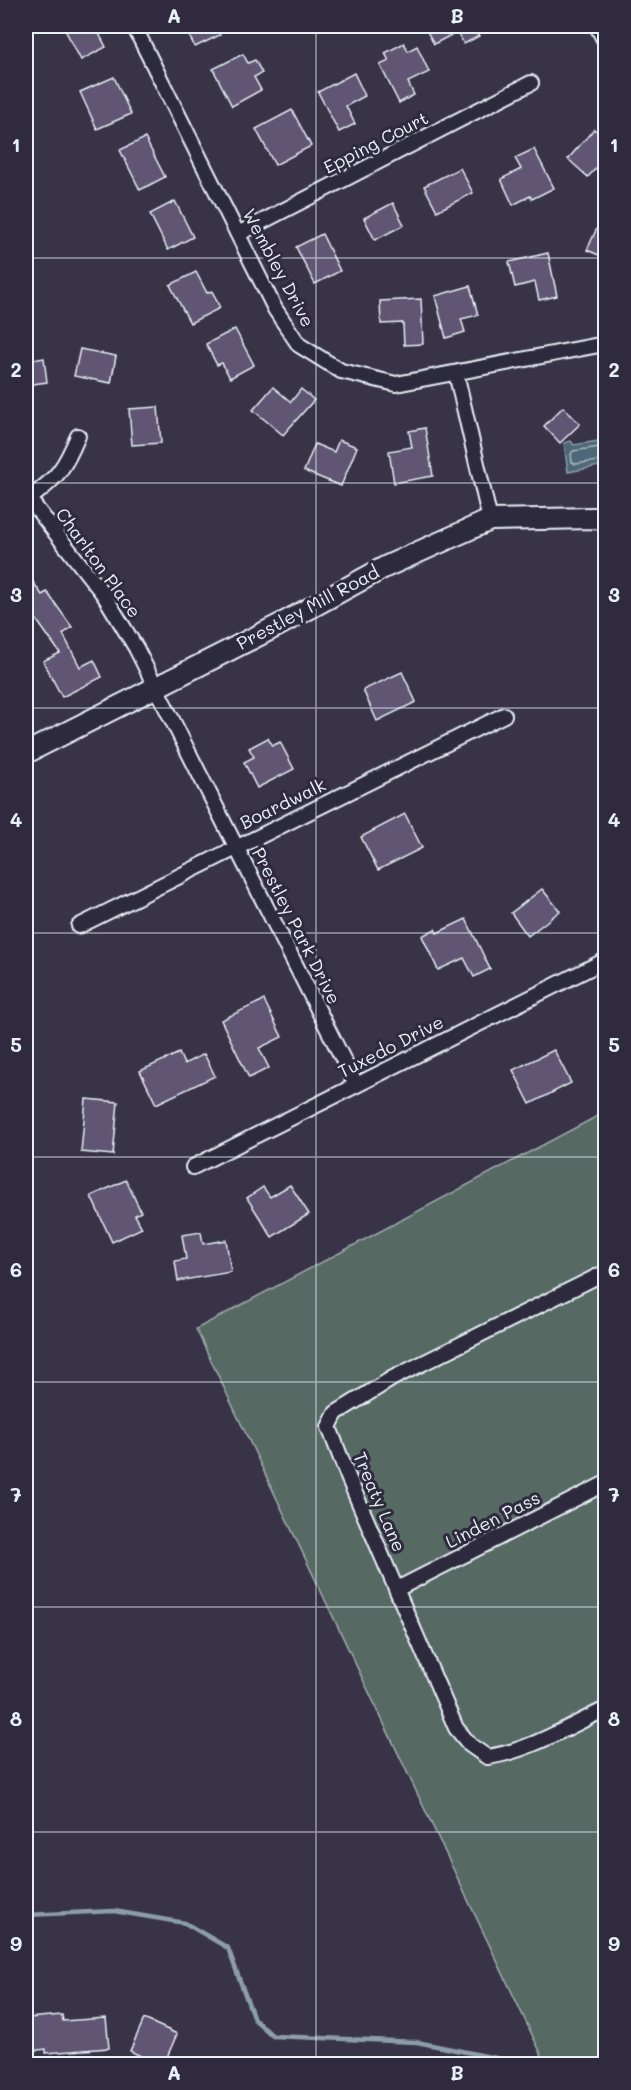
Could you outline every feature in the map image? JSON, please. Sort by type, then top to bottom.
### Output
[{"type":"street","name":"Wembley Drive","points":[[134,26],[275,309],[299,345],[341,371],[396,384],[599,345]]},
{"type":"street","points":[[597,26],[606,43]]},
{"type":"street","name":"Epping Court","points":[[238,234],[531,83]]},
{"type":"street","points":[[456,373],[490,520]]},
{"type":"street","points":[[27,497],[54,480],[68,459],[78,436]]},
{"type":"street","name":"Charlton Place","points":[[27,497],[104,595],[157,686]]},
{"type":"street","name":"Prestley Mill Road","points":[[26,753],[281,624],[385,567],[490,520],[583,518],[606,520]]},
{"type":"street","name":"Prestley Park Drive","points":[[157,686],[356,1085]]},
{"type":"street","name":"Boardwalk","points":[[80,926],[504,715]]},
{"type":"street","name":"Tuxedo Drive","points":[[193,1167],[606,960]]},
{"type":"street","name":"Treaty Lane","points":[[606,1272],[393,1378],[336,1413],[329,1427],[456,1728],[470,1745],[487,1757],[501,1755],[520,1749],[606,1709]]},
{"type":"street","name":"Linden Pass","points":[[397,1589],[606,1484]]},
{"type":"green space","points":[[605,1112],[605,2064],[546,2064],[196,1329]]},
{"type":"water","points":[[605,440],[605,465],[568,472],[564,443],[571,441],[574,445]]},
{"type":"building","points":[[63,26],[95,26],[106,47],[81,60]]},
{"type":"building","points":[[184,26],[215,26],[220,35],[195,47]]},
{"type":"building","points":[[424,26],[473,26],[479,36],[464,44],[457,32],[434,44]]},
{"type":"building","points":[[404,43],[408,51],[417,46],[429,72],[408,82],[414,95],[399,103],[380,65],[389,61],[385,53]]},
{"type":"building","points":[[243,54],[248,63],[255,60],[262,73],[254,77],[261,90],[232,106],[213,69]]},
{"type":"building","points":[[354,73],[365,96],[346,106],[355,124],[339,132],[318,92]]},
{"type":"building","points":[[114,77],[131,114],[97,129],[80,92]]},
{"type":"building","points":[[292,110],[311,146],[275,165],[256,129]]},
{"type":"building","points":[[594,129],[606,139],[606,157],[588,177],[568,159]]},
{"type":"building","points":[[145,138],[165,177],[140,190],[120,150]]},
{"type":"building","points":[[534,149],[554,188],[532,199],[530,196],[513,205],[501,179],[521,169],[515,158]]},
{"type":"building","points":[[460,168],[473,193],[437,211],[424,186]]},
{"type":"building","points":[[175,201],[193,237],[168,250],[150,214]]},
{"type":"building","points":[[393,203],[404,225],[375,240],[364,218]]},
{"type":"building","points":[[606,208],[606,258],[587,250]]},
{"type":"building","points":[[322,234],[340,271],[315,284],[296,247]]},
{"type":"building","points":[[548,253],[557,296],[539,300],[535,282],[515,287],[509,262]]},
{"type":"building","points":[[196,272],[207,293],[212,291],[220,308],[190,323],[170,285]]},
{"type":"building","points":[[470,286],[478,315],[461,319],[465,332],[446,338],[435,296]]},
{"type":"building","points":[[421,299],[423,344],[404,345],[403,323],[381,324],[380,301]]},
{"type":"building","points":[[235,329],[254,365],[230,378],[222,363],[217,365],[206,344]]},
{"type":"building","points":[[80,349],[116,356],[111,383],[74,376]]},
{"type":"building","points":[[44,358],[47,382],[26,385],[26,361]]},
{"type":"building","points":[[273,387],[291,402],[301,389],[314,400],[283,435],[253,410]]},
{"type":"building","points":[[158,407],[161,443],[132,445],[129,409]]},
{"type":"building","points":[[563,407],[580,424],[560,443],[544,426]]},
{"type":"building","points":[[425,428],[433,476],[394,483],[389,451],[412,447],[409,431]]},
{"type":"building","points":[[339,440],[357,447],[341,486],[304,471],[315,444],[334,452]]},
{"type":"building","points":[[26,572],[42,595],[47,592],[72,627],[63,634],[80,667],[94,660],[102,677],[62,697],[43,661],[60,653],[26,605]]},
{"type":"building","points":[[402,672],[416,702],[377,721],[363,690]]},
{"type":"building","points":[[268,738],[272,746],[280,742],[294,769],[257,788],[244,762],[254,757],[249,748]]},
{"type":"building","points":[[405,814],[422,848],[378,870],[361,837]]},
{"type":"building","points":[[542,889],[560,911],[528,936],[511,913]]},
{"type":"building","points":[[466,919],[490,969],[474,977],[464,958],[438,970],[422,936],[435,929],[437,933]]},
{"type":"building","points":[[264,1000],[282,1037],[259,1048],[269,1068],[249,1078],[221,1020]]},
{"type":"building","points":[[554,1050],[571,1083],[530,1104],[513,1070]]},
{"type":"building","points":[[179,1053],[184,1064],[204,1054],[215,1076],[156,1104],[140,1071]]},
{"type":"building","points":[[86,1099],[118,1102],[113,1155],[81,1152]]},
{"type":"building","points":[[126,1180],[141,1212],[135,1215],[142,1228],[112,1242],[91,1196]]},
{"type":"building","points":[[290,1185],[309,1214],[272,1237],[247,1198],[263,1187],[270,1197]]},
{"type":"building","points":[[201,1232],[203,1244],[226,1240],[231,1272],[178,1281],[175,1261],[186,1259],[182,1235]]},
{"type":"building","points":[[62,2015],[63,2021],[106,2018],[109,2048],[46,2053],[46,2049],[31,2051],[28,2018]]},
{"type":"building","points":[[144,2019],[177,2034],[164,2064],[145,2064],[147,2059],[130,2051]]},
{"type":"waterway","points":[[26,1915],[114,1911],[185,1923],[228,1948],[254,2019],[273,2036],[417,2042],[525,2064]]}]
